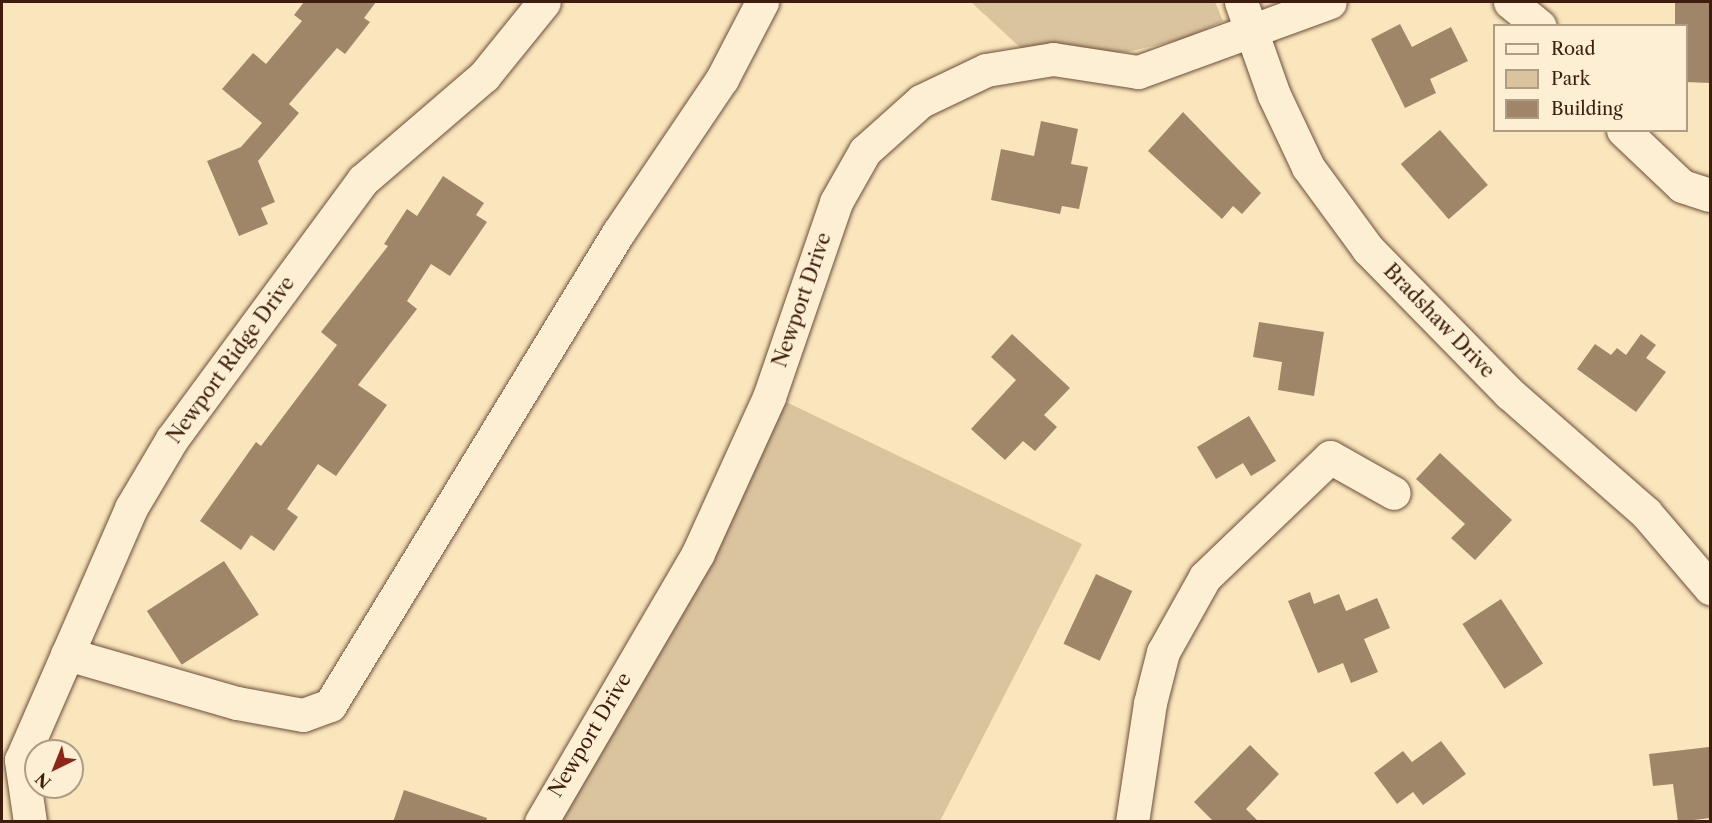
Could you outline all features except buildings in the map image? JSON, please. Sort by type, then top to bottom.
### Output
[{"type":"street","name":"Newport Ridge Drive","points":[[30,822],[13,788],[21,760],[131,508],[172,439],[363,180],[484,76],[544,2]]},
{"type":"street","points":[[67,654],[237,703],[303,715],[330,705],[618,233],[722,79],[762,2]]},
{"type":"street","name":"Newport Drive","points":[[540,822],[698,553],[769,398],[836,202],[866,152],[921,101],[986,70],[1053,59],[1138,72],[1247,16],[1330,2]]},
{"type":"street","points":[[1510,2],[1538,24]]},
{"type":"street","name":"Bradshaw Drive","points":[[1247,16],[1274,95],[1308,167],[1368,249],[1509,393],[1646,513],[1710,588]]},
{"type":"street","points":[[1625,132],[1682,186],[1710,195]]},
{"type":"street","points":[[1132,822],[1150,703],[1163,652],[1205,577],[1330,458],[1394,493]]},
{"type":"green space","points":[[971,2],[1215,2],[1223,21],[1184,39],[1127,52],[1024,51]]},
{"type":"green space","points":[[780,399],[1082,544],[940,821],[554,822]]}]
